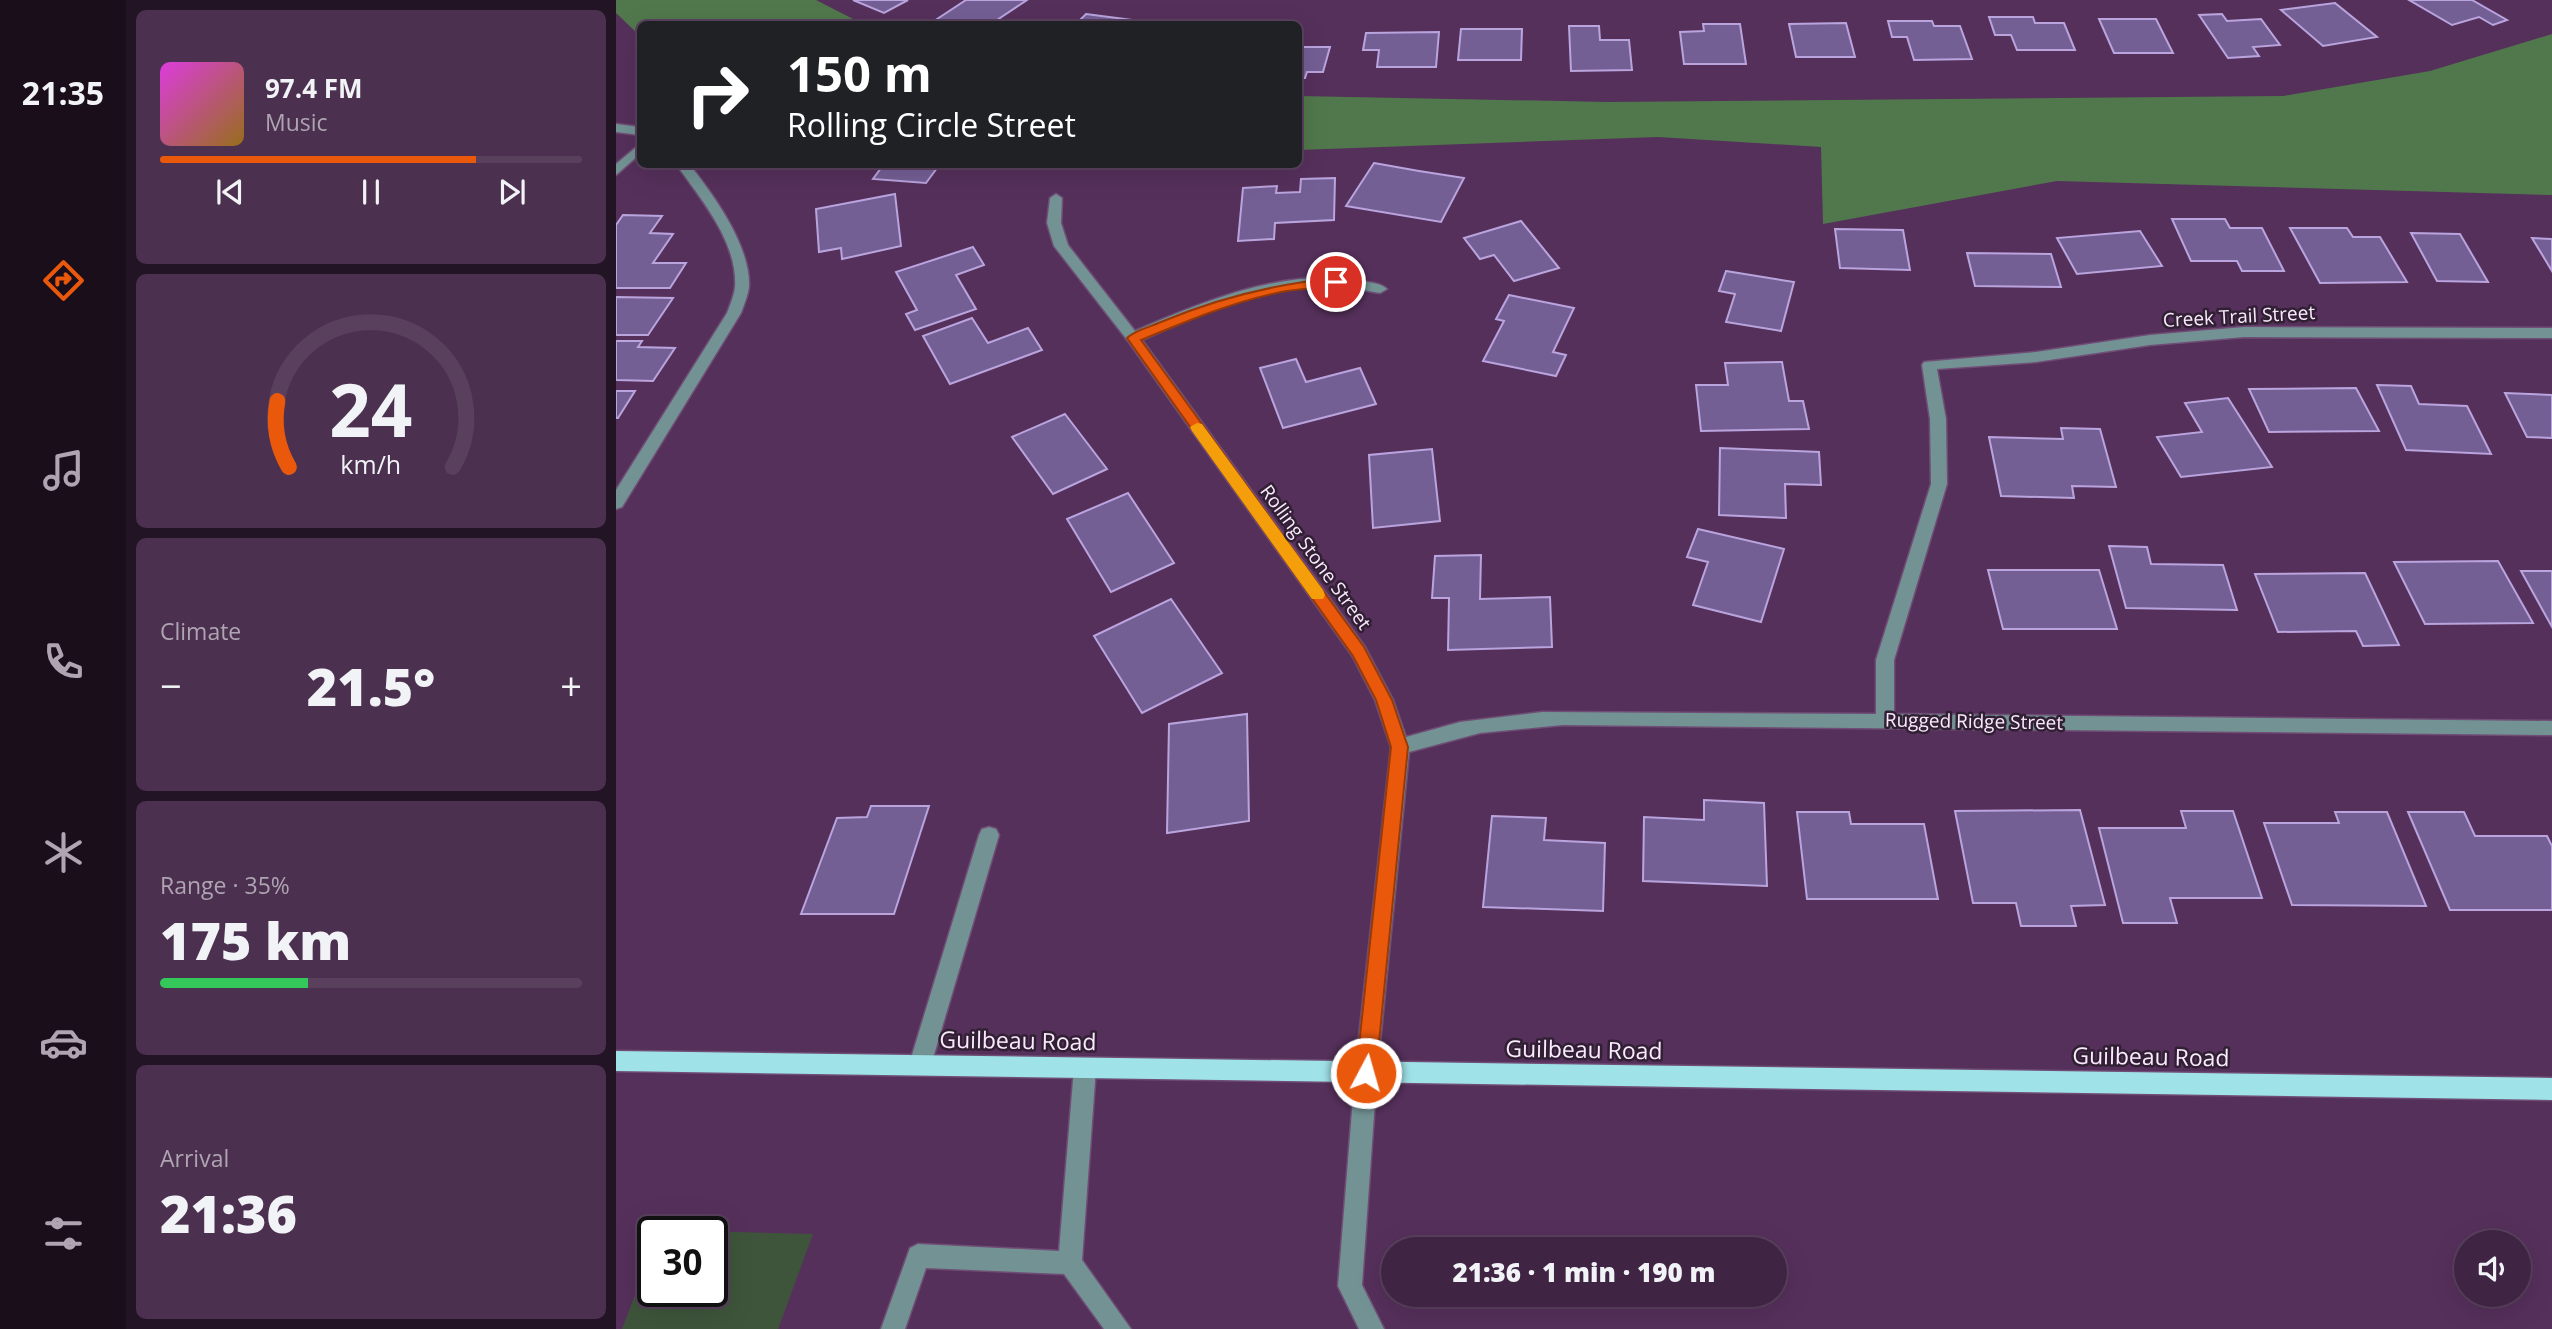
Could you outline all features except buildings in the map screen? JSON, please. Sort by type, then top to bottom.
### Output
[{"type":"main road","name":"Guilbeau Road","points":[[616,1061],[2552,1089]]},
{"type":"street","points":[[616,128],[637,131]]},
{"type":"street","points":[[616,171],[637,151]]},
{"type":"street","points":[[616,503],[734,313],[742,286],[734,248],[705,192],[685,168]]},
{"type":"street","name":"Rolling Stone Street","points":[[1056,198],[1054,223],[1062,246],[1133,338],[1359,652],[1384,700],[1400,747],[1366,1073],[1350,1286],[1372,1329]]},
{"type":"street","points":[[1133,338],[1203,309],[1284,287],[1336,282],[1380,289]]},
{"type":"street","name":"Creek Trail Street","points":[[1885,720],[1885,660],[1939,484],[1938,419],[1929,365],[2036,357],[2150,340],[2244,332],[2552,333]]},
{"type":"street","name":"Rugged Ridge Street","points":[[1400,747],[1424,737],[1511,719],[1885,720],[2552,728]]},
{"type":"street","points":[[920,1065],[989,835]]},
{"type":"street","points":[[1085,1068],[1070,1264],[1119,1329]]},
{"type":"street","points":[[893,1329],[918,1256],[1070,1264]]},
{"type":"green space","points":[[616,0],[816,0],[857,21],[637,21],[637,33],[616,13]]},
{"type":"green space","points":[[2552,34],[2552,195],[2057,181],[1823,224],[1821,147],[1658,137],[1302,150],[1302,96],[1608,102],[2283,96],[2430,71]]},
{"type":"green space","points":[[728,1232],[813,1234],[778,1329],[622,1329],[637,1290],[637,1307],[728,1307]]},
{"type":"slow traffic","points":[[1197,427],[1318,595]]},
{"type":"route","points":[[1336,282],[1284,287],[1243,297],[1203,309],[1133,338],[1359,652],[1384,700],[1400,747],[1366,1073]]}]
